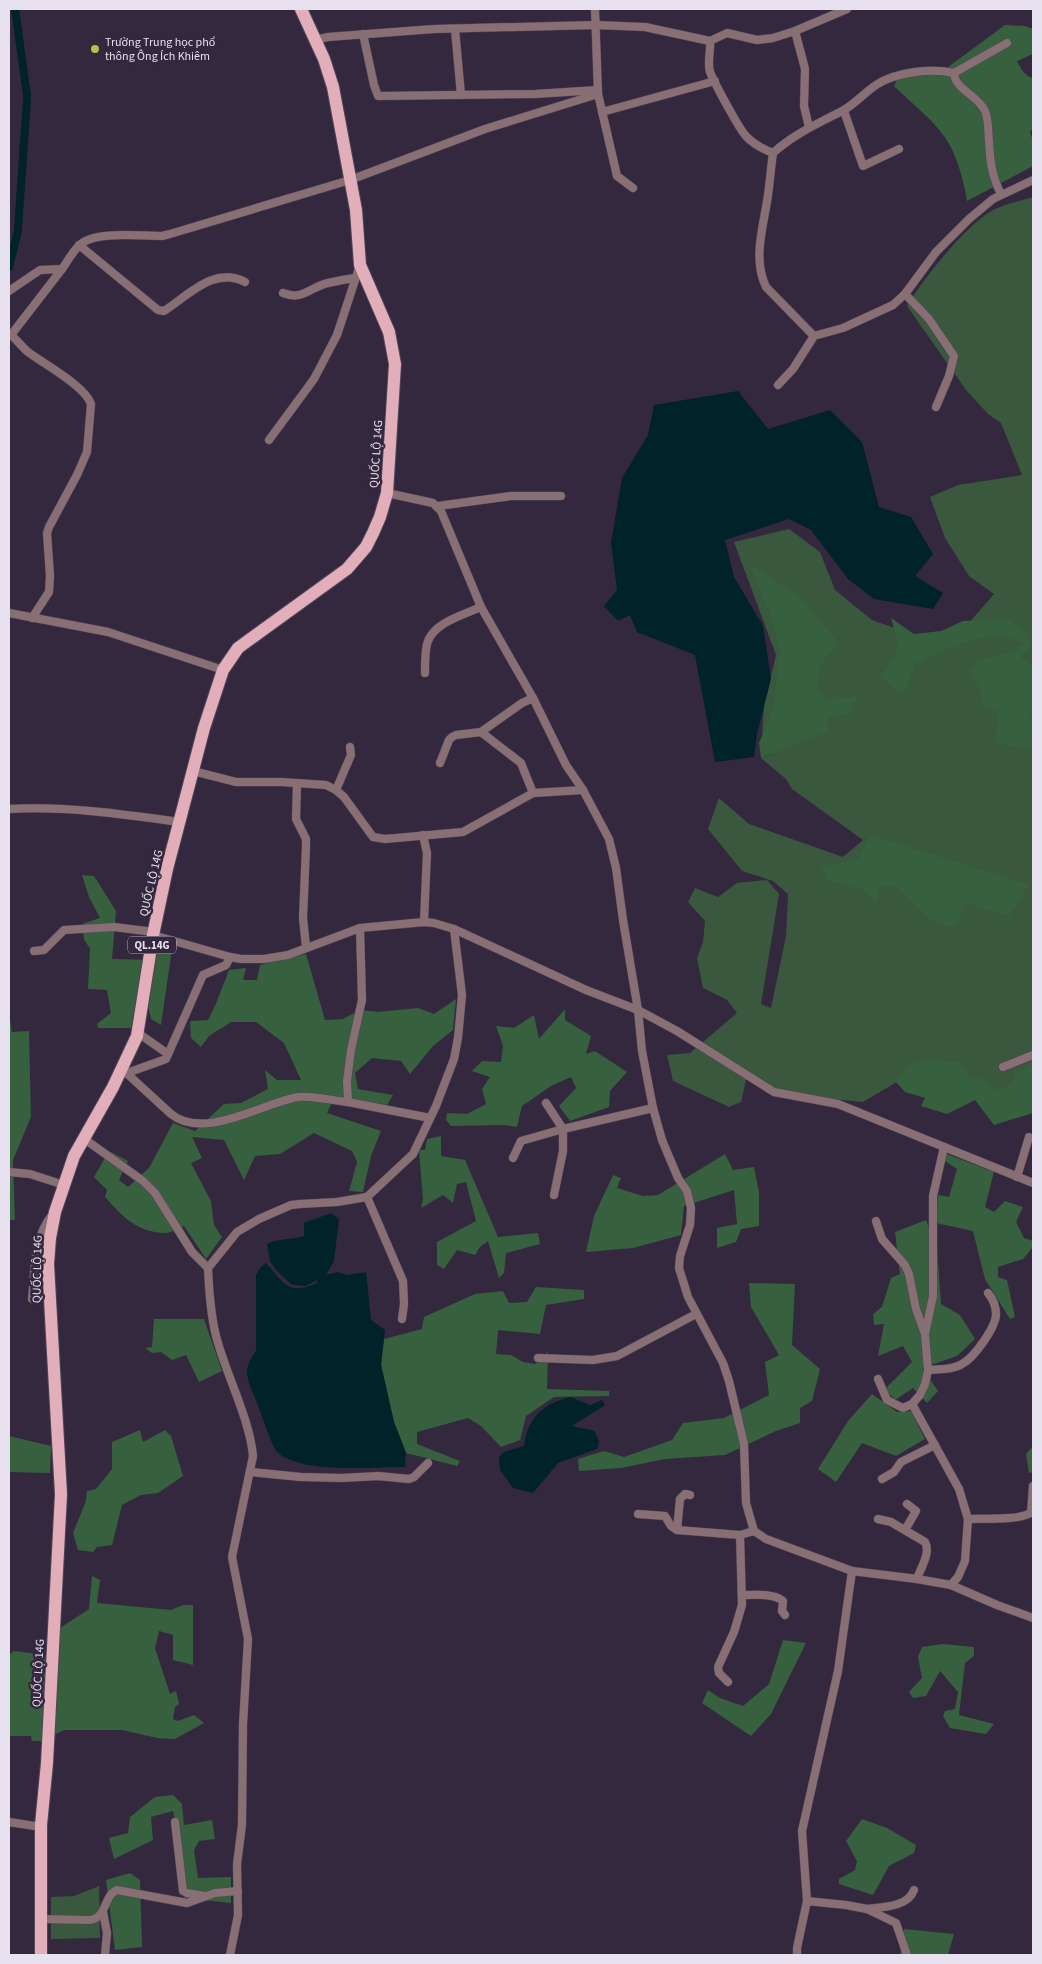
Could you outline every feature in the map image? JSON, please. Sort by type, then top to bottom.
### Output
[{"type":"main road","name":"QUỐC LỘ 14G","points":[[40,1955],[41,1827],[49,1724],[61,1494],[48,1264],[55,1212],[74,1156],[124,1071],[138,1033],[153,934],[179,822],[206,720],[223,670],[238,648],[347,569],[366,547],[387,493],[395,364],[389,332],[360,265],[356,210],[333,87],[324,59],[301,9]]},
{"type":"street","points":[[595,9],[598,92],[602,112],[617,176],[633,188]]},
{"type":"street","points":[[315,40],[363,34],[455,29],[596,26],[645,27],[710,41],[727,32],[757,40],[795,32],[847,9]]},
{"type":"street","points":[[455,29],[461,95]]},
{"type":"street","points":[[795,32],[806,69],[804,106],[809,127]]},
{"type":"street","points":[[363,34],[378,96],[598,92]]},
{"type":"street","points":[[710,41],[710,73],[746,136],[773,153]]},
{"type":"street","points":[[814,336],[766,286],[761,277],[759,244],[773,153],[784,142],[809,127],[844,111],[876,86],[892,77],[932,70],[954,73],[1007,43]]},
{"type":"street","points":[[954,73],[954,79],[976,98],[984,109],[988,121],[992,174],[1001,194]]},
{"type":"street","points":[[602,112],[715,81]]},
{"type":"street","points":[[32,618],[49,592],[50,576],[47,533],[87,452],[91,404],[88,397],[80,389],[28,352],[11,335],[79,245],[86,240],[103,237],[162,236],[170,234],[350,180],[485,129],[598,92]]},
{"type":"street","points":[[536,94],[538,112]]},
{"type":"street","points":[[844,111],[863,166],[899,149]]},
{"type":"street","points":[[778,385],[793,369],[814,336],[843,328],[888,308],[905,294],[936,252],[969,219],[1001,194],[1033,180]]},
{"type":"street","points":[[79,245],[158,310],[164,311],[192,289],[223,277],[236,278],[245,282]]},
{"type":"street","points":[[269,440],[314,379],[337,335],[360,265]]},
{"type":"street","points":[[9,291],[40,270],[62,269]]},
{"type":"street","points":[[283,293],[298,296],[325,283],[355,278]]},
{"type":"street","points":[[905,294],[929,320],[954,356],[949,376],[936,407]]},
{"type":"street","points":[[387,493],[424,500],[438,506],[511,496],[561,496]]},
{"type":"street","points":[[438,506],[481,607],[533,698],[566,765],[583,790],[609,839],[616,868],[638,1010],[642,1051],[653,1108],[662,1140],[678,1178],[687,1191],[691,1208],[690,1225],[680,1256],[679,1268],[688,1297],[723,1363],[734,1398],[744,1444],[746,1503],[754,1531],[766,1539],[852,1571],[917,1578],[951,1584],[997,1605],[1033,1618]]},
{"type":"street","points":[[425,672],[427,643],[434,631],[481,607]]},
{"type":"street","points":[[9,613],[108,632],[223,670]]},
{"type":"street","points":[[440,763],[449,740],[456,735],[481,732],[522,703],[533,698]]},
{"type":"street","points":[[481,732],[521,763],[533,793]]},
{"type":"street","points":[[336,790],[351,755],[350,747]]},
{"type":"street","points":[[192,771],[236,782],[326,785],[336,790],[356,812],[373,838],[385,840],[462,832],[533,793],[583,790]]},
{"type":"street","points":[[297,784],[296,819],[306,839],[303,918],[306,947]]},
{"type":"street","points":[[9,809],[76,810],[124,814],[179,822]]},
{"type":"street","points":[[423,835],[427,863],[424,922]]},
{"type":"street","points":[[34,951],[44,950],[64,930],[114,927],[153,934],[230,957],[264,959],[288,955],[360,928],[424,922],[434,923],[454,929],[586,990],[638,1010],[677,1031],[774,1092],[838,1104],[1033,1183]]},
{"type":"street","points":[[348,1102],[347,1081],[351,1050],[362,1000],[360,928]]},
{"type":"street","points":[[230,1955],[238,1915],[237,1864],[242,1826],[243,1724],[248,1639],[232,1557],[250,1472],[253,1447],[217,1341],[209,1290],[208,1268],[237,1232],[259,1219],[300,1204],[337,1202],[366,1197],[413,1154],[454,1059],[458,1038],[462,995],[459,956],[454,929]]},
{"type":"street","points":[[124,1071],[166,1059],[203,974],[226,964],[230,957]]},
{"type":"street","points":[[138,1033],[168,1054]]},
{"type":"street","points":[[1003,1067],[1033,1054]]},
{"type":"street","points":[[124,1071],[177,1120],[187,1124],[202,1124],[255,1112],[273,1103],[301,1096],[348,1102],[430,1118]]},
{"type":"street","points":[[546,1104],[563,1129],[563,1151],[554,1196]]},
{"type":"street","points":[[513,1158],[521,1141],[653,1108]]},
{"type":"street","points":[[1017,1177],[1029,1137]]},
{"type":"street","points":[[83,1138],[143,1180],[155,1194],[192,1252],[208,1268]]},
{"type":"street","points":[[925,1334],[933,1296],[933,1196],[944,1147]]},
{"type":"street","points":[[9,1172],[30,1174],[64,1185]]},
{"type":"street","points":[[366,1197],[402,1281],[404,1304],[402,1319]]},
{"type":"street","points":[[32,1299],[39,1239],[45,1224],[55,1212]]},
{"type":"street","points":[[876,1221],[882,1239],[905,1265],[909,1274],[916,1309],[925,1334],[928,1370],[922,1390],[912,1404],[903,1408],[887,1400],[878,1379]]},
{"type":"street","points":[[928,1370],[962,1365],[972,1356],[996,1321],[994,1302],[988,1293]]},
{"type":"street","points":[[538,1358],[593,1360],[617,1356],[696,1314]]},
{"type":"street","points":[[912,1404],[959,1489],[968,1519],[965,1561],[958,1577],[951,1584]]},
{"type":"street","points":[[882,1479],[894,1472],[901,1462],[935,1445]]},
{"type":"street","points":[[250,1472],[301,1477],[342,1478],[378,1476],[409,1479],[414,1477],[428,1463]]},
{"type":"street","points":[[968,1519],[1024,1516],[1031,1513],[1033,1486]]},
{"type":"street","points":[[677,1530],[680,1499],[685,1494],[690,1495]]},
{"type":"street","points":[[905,1530],[916,1511],[907,1504]]},
{"type":"street","points":[[638,1514],[666,1516],[671,1526],[677,1530],[740,1535],[754,1531]]},
{"type":"street","points":[[878,1519],[891,1522],[927,1545],[927,1555],[917,1578]]},
{"type":"street","points":[[728,1682],[719,1673],[718,1667],[734,1632],[742,1605],[740,1535]]},
{"type":"street","points":[[797,1955],[807,1901],[802,1831],[838,1671],[852,1571]]},
{"type":"street","points":[[742,1595],[772,1596],[781,1599],[783,1601],[782,1611],[785,1615]]},
{"type":"street","points":[[9,1822],[41,1827]]},
{"type":"street","points":[[175,1822],[184,1890],[187,1893],[205,1896]]},
{"type":"street","points":[[41,1919],[97,1919],[103,1912],[110,1894],[117,1890],[183,1903],[215,1893],[238,1891]]},
{"type":"street","points":[[868,1909],[895,1906],[912,1895],[914,1890]]},
{"type":"street","points":[[807,1901],[868,1909],[896,1923],[907,1955]]},
{"type":"street","points":[[103,1912],[107,1933],[105,1955]]},
{"type":"green space","points":[[1005,25],[1025,26],[1033,29],[1033,54],[1017,61],[1024,72],[1033,78],[1033,128],[1030,132],[1033,141],[1033,166],[967,201],[960,169],[946,139],[928,118],[894,86],[898,78],[940,73]]},
{"type":"green space","points":[[1033,197],[1033,1086],[1005,1102],[922,1067],[863,1102],[787,1095],[748,1071],[741,1102],[729,1107],[673,1081],[667,1055],[690,1053],[737,1013],[727,1000],[703,988],[697,958],[703,942],[705,921],[688,902],[695,888],[718,897],[737,883],[767,880],[779,894],[761,1004],[771,1008],[786,936],[788,894],[773,881],[742,871],[708,829],[719,798],[749,824],[843,857],[863,840],[792,789],[786,779],[761,758],[771,754],[762,737],[764,705],[776,655],[734,542],[789,529],[820,552],[835,590],[872,620],[920,637],[960,633],[994,594],[969,576],[945,538],[930,497],[958,485],[1022,475],[1001,423],[988,414],[966,390],[907,306],[946,253],[982,217],[1008,204]]},
{"type":"green space","points":[[749,563],[798,595],[838,642],[821,665],[816,689],[827,700],[858,696],[849,714],[827,716],[830,730],[761,758],[759,743],[773,710],[780,650],[773,621]]},
{"type":"green space","points":[[891,618],[914,634],[941,631],[963,621],[1008,619],[1025,630],[1032,645],[1021,657],[1033,667],[1033,711],[1030,715],[1033,719],[1033,748],[995,743],[998,711],[984,707],[978,687],[970,673],[978,659],[1014,652],[1024,645],[1013,638],[999,636],[974,639],[962,643],[915,664],[905,692],[898,691],[881,678],[899,647]]},
{"type":"green space","points":[[871,835],[1029,885],[1009,916],[966,903],[955,926],[937,925],[907,898],[896,885],[879,887],[877,903],[856,886],[829,882],[821,866],[857,860]]},
{"type":"green space","points":[[82,875],[94,876],[116,911],[112,959],[156,960],[158,950],[172,949],[161,1025],[151,1019],[141,977],[131,1028],[98,1028],[97,1024],[111,1013],[107,990],[88,989],[90,949],[84,939],[82,924],[100,918],[89,897]]},
{"type":"green space","points":[[306,954],[325,1020],[343,1019],[360,1010],[378,1012],[418,1008],[434,1014],[456,999],[453,1030],[433,1046],[410,1074],[401,1061],[372,1058],[355,1073],[358,1089],[393,1095],[386,1107],[334,1098],[327,1113],[381,1131],[371,1156],[363,1192],[349,1191],[357,1162],[352,1151],[314,1133],[280,1154],[255,1156],[244,1180],[224,1140],[192,1137],[202,1158],[191,1163],[211,1201],[214,1225],[222,1237],[206,1259],[184,1226],[165,1233],[146,1230],[130,1222],[105,1197],[107,1190],[94,1177],[109,1151],[128,1161],[119,1180],[128,1187],[149,1168],[173,1123],[195,1131],[224,1104],[241,1103],[268,1089],[265,1070],[277,1080],[301,1080],[284,1043],[256,1022],[231,1022],[209,1036],[201,1047],[191,1038],[190,1021],[208,1020],[229,970],[246,968],[243,980],[257,980],[260,965]]},
{"type":"green space","points":[[565,1009],[565,1020],[591,1036],[586,1054],[595,1051],[627,1072],[610,1091],[609,1107],[570,1121],[559,1106],[576,1088],[571,1077],[551,1086],[522,1106],[517,1127],[504,1125],[451,1126],[446,1120],[447,1113],[467,1114],[486,1104],[482,1089],[490,1077],[472,1071],[482,1061],[501,1062],[503,1046],[496,1026],[514,1028],[534,1015],[539,1039]]},
{"type":"green space","points":[[9,1013],[12,1032],[29,1031],[31,1117],[13,1160],[15,1220],[9,1220]]},
{"type":"green space","points":[[929,1059],[959,1062],[970,1079],[984,1079],[994,1092],[1012,1084],[1014,1075],[1033,1063],[1033,1113],[994,1125],[975,1100],[947,1114],[921,1106],[925,1098],[905,1092],[896,1082],[908,1065]]},
{"type":"green space","points":[[441,1136],[441,1156],[465,1160],[498,1237],[538,1233],[540,1244],[506,1253],[504,1273],[499,1278],[488,1241],[480,1247],[475,1255],[457,1250],[444,1269],[437,1265],[437,1242],[476,1221],[466,1182],[457,1184],[453,1203],[443,1195],[421,1208],[423,1199],[419,1150],[425,1150],[427,1139]]},
{"type":"green space","points":[[939,1151],[994,1172],[985,1207],[994,1212],[1005,1201],[1023,1207],[1016,1222],[1024,1238],[1033,1241],[1033,1247],[1023,1259],[998,1267],[998,1277],[1007,1280],[1015,1317],[1010,1319],[985,1279],[973,1231],[936,1223],[938,1195],[949,1197],[957,1169],[939,1157]]},
{"type":"green space","points":[[725,1154],[733,1170],[754,1167],[759,1192],[759,1226],[741,1229],[736,1242],[717,1248],[717,1228],[737,1224],[734,1190],[684,1206],[681,1235],[633,1248],[586,1252],[594,1216],[613,1175],[621,1178],[617,1188],[643,1196],[658,1195]]},
{"type":"green space","points":[[926,1220],[937,1247],[941,1304],[960,1315],[975,1339],[957,1356],[922,1368],[938,1391],[927,1403],[913,1388],[895,1400],[885,1389],[912,1362],[903,1346],[878,1356],[884,1324],[874,1325],[873,1314],[882,1307],[891,1278],[900,1274],[895,1232]]},
{"type":"green space","points":[[749,1283],[795,1284],[792,1345],[820,1369],[812,1401],[800,1408],[800,1423],[776,1431],[725,1455],[665,1459],[621,1468],[579,1471],[578,1459],[604,1451],[624,1457],[672,1440],[683,1423],[724,1418],[769,1395],[765,1362],[779,1355],[751,1307]]},
{"type":"green space","points":[[536,1287],[584,1290],[584,1299],[546,1305],[540,1334],[498,1330],[496,1354],[511,1355],[523,1362],[535,1364],[548,1352],[547,1389],[609,1391],[609,1396],[554,1397],[526,1416],[520,1440],[501,1447],[481,1426],[468,1418],[417,1432],[417,1444],[460,1461],[457,1466],[406,1453],[394,1422],[381,1365],[384,1339],[422,1329],[424,1317],[475,1294],[503,1291],[509,1303],[527,1302]]},
{"type":"green space","points":[[154,1319],[204,1319],[222,1371],[199,1382],[186,1355],[172,1360],[161,1352],[152,1353],[145,1348],[152,1347]]},
{"type":"green space","points":[[872,1394],[897,1412],[911,1411],[925,1439],[896,1456],[862,1443],[836,1482],[818,1469],[848,1421]]},
{"type":"green space","points":[[140,1430],[143,1442],[165,1430],[171,1436],[183,1476],[158,1493],[141,1495],[122,1505],[112,1545],[97,1547],[93,1552],[78,1550],[73,1533],[86,1501],[87,1491],[96,1489],[112,1469],[112,1442]]},
{"type":"green space","points":[[9,1436],[51,1446],[50,1473],[9,1472]]},
{"type":"green space","points":[[1033,1446],[1033,1472],[1029,1473],[1026,1454]]},
{"type":"green space","points":[[92,1576],[100,1580],[97,1603],[171,1610],[183,1605],[193,1605],[193,1665],[173,1660],[173,1635],[159,1631],[155,1648],[170,1694],[176,1691],[179,1704],[175,1707],[173,1719],[178,1721],[194,1715],[204,1723],[175,1739],[157,1738],[122,1730],[64,1730],[43,1741],[32,1741],[31,1736],[9,1736],[9,1655],[14,1651],[46,1655],[60,1628],[89,1609]]},
{"type":"green space","points":[[783,1640],[806,1643],[771,1714],[751,1736],[702,1703],[708,1690],[720,1698],[743,1706],[769,1684]]},
{"type":"green space","points":[[943,1644],[974,1647],[974,1656],[965,1663],[959,1715],[994,1724],[986,1734],[950,1728],[943,1716],[945,1711],[955,1709],[958,1692],[940,1671],[926,1696],[913,1698],[909,1692],[922,1678],[918,1657],[922,1647]]},
{"type":"green space","points":[[173,1795],[182,1804],[184,1825],[212,1820],[215,1839],[199,1841],[194,1850],[198,1878],[231,1877],[231,1903],[184,1898],[176,1855],[179,1841],[173,1811],[151,1817],[153,1840],[114,1859],[109,1838],[128,1833],[130,1817],[155,1797]]},
{"type":"green space","points":[[862,1819],[887,1828],[916,1845],[914,1853],[889,1866],[873,1895],[839,1884],[839,1879],[855,1870],[857,1861],[846,1841]]},
{"type":"green space","points":[[130,1873],[140,1880],[142,1947],[115,1950],[106,1880]]},
{"type":"green space","points":[[99,1886],[100,1938],[51,1939],[51,1897],[74,1896]]},
{"type":"green space","points":[[904,1929],[954,1934],[948,1955],[900,1955]]},
{"type":"shaded area","points":[[738,391],[768,429],[830,410],[862,442],[879,507],[911,517],[933,554],[915,576],[943,593],[933,609],[874,599],[848,579],[811,530],[789,519],[725,540],[734,577],[763,626],[771,679],[757,734],[754,757],[715,762],[695,655],[637,632],[630,615],[618,621],[604,606],[617,590],[611,543],[622,478],[648,435],[654,405]]},
{"type":"shaded area","points":[[331,1213],[339,1219],[334,1261],[326,1275],[337,1272],[348,1275],[366,1272],[371,1320],[385,1330],[381,1365],[394,1422],[406,1453],[405,1467],[321,1467],[290,1460],[276,1450],[247,1377],[248,1365],[256,1351],[256,1275],[261,1267],[266,1263],[282,1282],[293,1288],[307,1287],[317,1283],[317,1280],[306,1286],[292,1285],[276,1270],[270,1261],[267,1244],[304,1236],[304,1223]]},
{"type":"shaded area","points":[[570,1397],[590,1405],[602,1400],[605,1405],[572,1426],[595,1431],[599,1442],[597,1449],[558,1463],[533,1493],[513,1488],[500,1470],[499,1457],[504,1452],[524,1446],[529,1427],[538,1413],[560,1400]]},
{"type":"waterway","points":[[15,9],[27,95]]},
{"type":"waterway","points":[[18,228],[27,99]]},
{"type":"waterway","points":[[9,267],[18,231]]},
{"type":"place","name":"Trường Trung học phổ thông Ông Ích Khiêm","points":[[95,49]]}]
